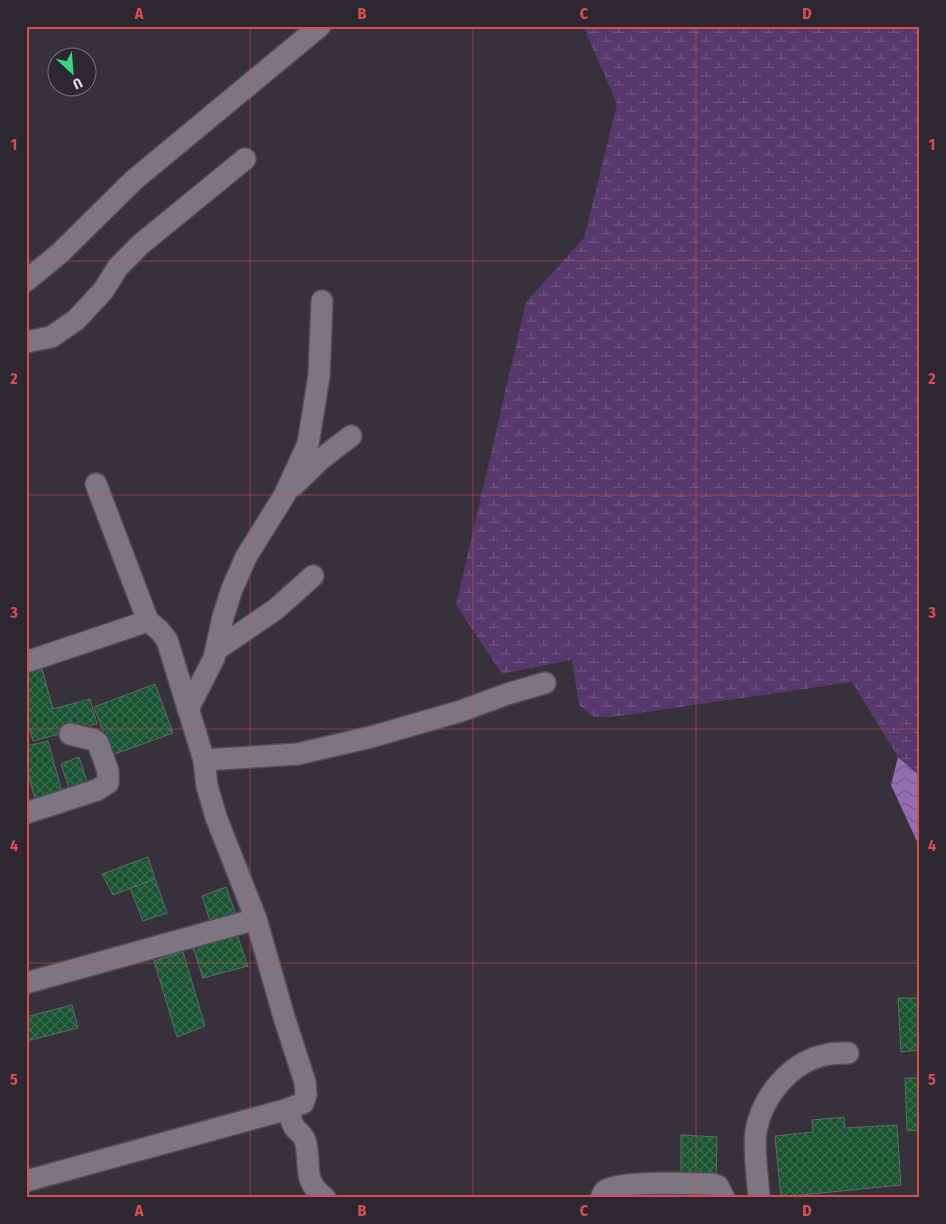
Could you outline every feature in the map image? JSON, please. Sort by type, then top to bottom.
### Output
[{"type":"street","points":[[26,281],[60,253],[134,180],[320,26]]},
{"type":"street","points":[[26,342],[51,337],[76,320],[103,291],[118,266],[141,244],[245,159]]},
{"type":"street","points":[[188,709],[214,658],[223,617],[246,557],[284,496],[308,444],[319,376],[322,301]]},
{"type":"street","points":[[284,496],[321,459],[351,436]]},
{"type":"street","points":[[26,1181],[288,1109],[303,1103],[306,1096],[305,1082],[256,919],[216,817],[207,786],[204,760],[167,640],[148,621],[96,484]]},
{"type":"street","points":[[216,650],[276,609],[313,576]]},
{"type":"street","points":[[26,662],[148,621]]},
{"type":"street","points":[[204,760],[298,754],[371,737],[461,711],[507,694],[545,683]]},
{"type":"street","points":[[26,813],[97,790],[108,783],[108,771],[98,743],[94,740],[70,734]]},
{"type":"street","points":[[26,983],[256,919]]},
{"type":"street","points":[[759,1198],[755,1134],[758,1121],[768,1099],[780,1082],[801,1064],[824,1055],[848,1053]]},
{"type":"street","points":[[288,1109],[293,1125],[306,1143],[308,1176],[311,1184],[325,1198]]},
{"type":"street","points":[[601,1198],[604,1192],[611,1188],[647,1183],[712,1184],[718,1186],[724,1198]]},
{"type":"green space","points":[[583,26],[920,26],[920,776],[898,757],[852,682],[612,717],[594,717],[579,705],[572,660],[502,674],[456,605],[526,302],[584,238],[617,104]]},
{"type":"water","points":[[898,757],[920,776],[920,848],[891,785]]},
{"type":"building","points":[[42,669],[53,709],[90,699],[97,724],[33,741],[26,716],[26,673]]},
{"type":"building","points":[[155,684],[173,733],[112,755],[94,707]]},
{"type":"building","points":[[48,741],[64,799],[37,807],[26,766],[26,746]]},
{"type":"building","points":[[79,757],[90,791],[72,797],[61,764]]},
{"type":"building","points":[[148,857],[155,879],[113,895],[102,874]]},
{"type":"building","points":[[155,879],[167,913],[143,921],[130,888]]},
{"type":"building","points":[[226,887],[237,918],[212,927],[202,896]]},
{"type":"building","points":[[237,935],[248,966],[203,978],[193,948]]},
{"type":"building","points":[[183,952],[205,1026],[177,1037],[154,961]]},
{"type":"building","points":[[898,998],[920,998],[920,1050],[901,1052]]},
{"type":"building","points":[[72,1005],[78,1028],[26,1041],[26,1017]]},
{"type":"building","points":[[905,1078],[920,1078],[920,1130],[907,1131]]},
{"type":"building","points":[[844,1117],[845,1128],[897,1125],[901,1185],[781,1197],[775,1136],[813,1132],[812,1120]]},
{"type":"building","points":[[681,1135],[717,1137],[716,1182],[681,1182]]}]
